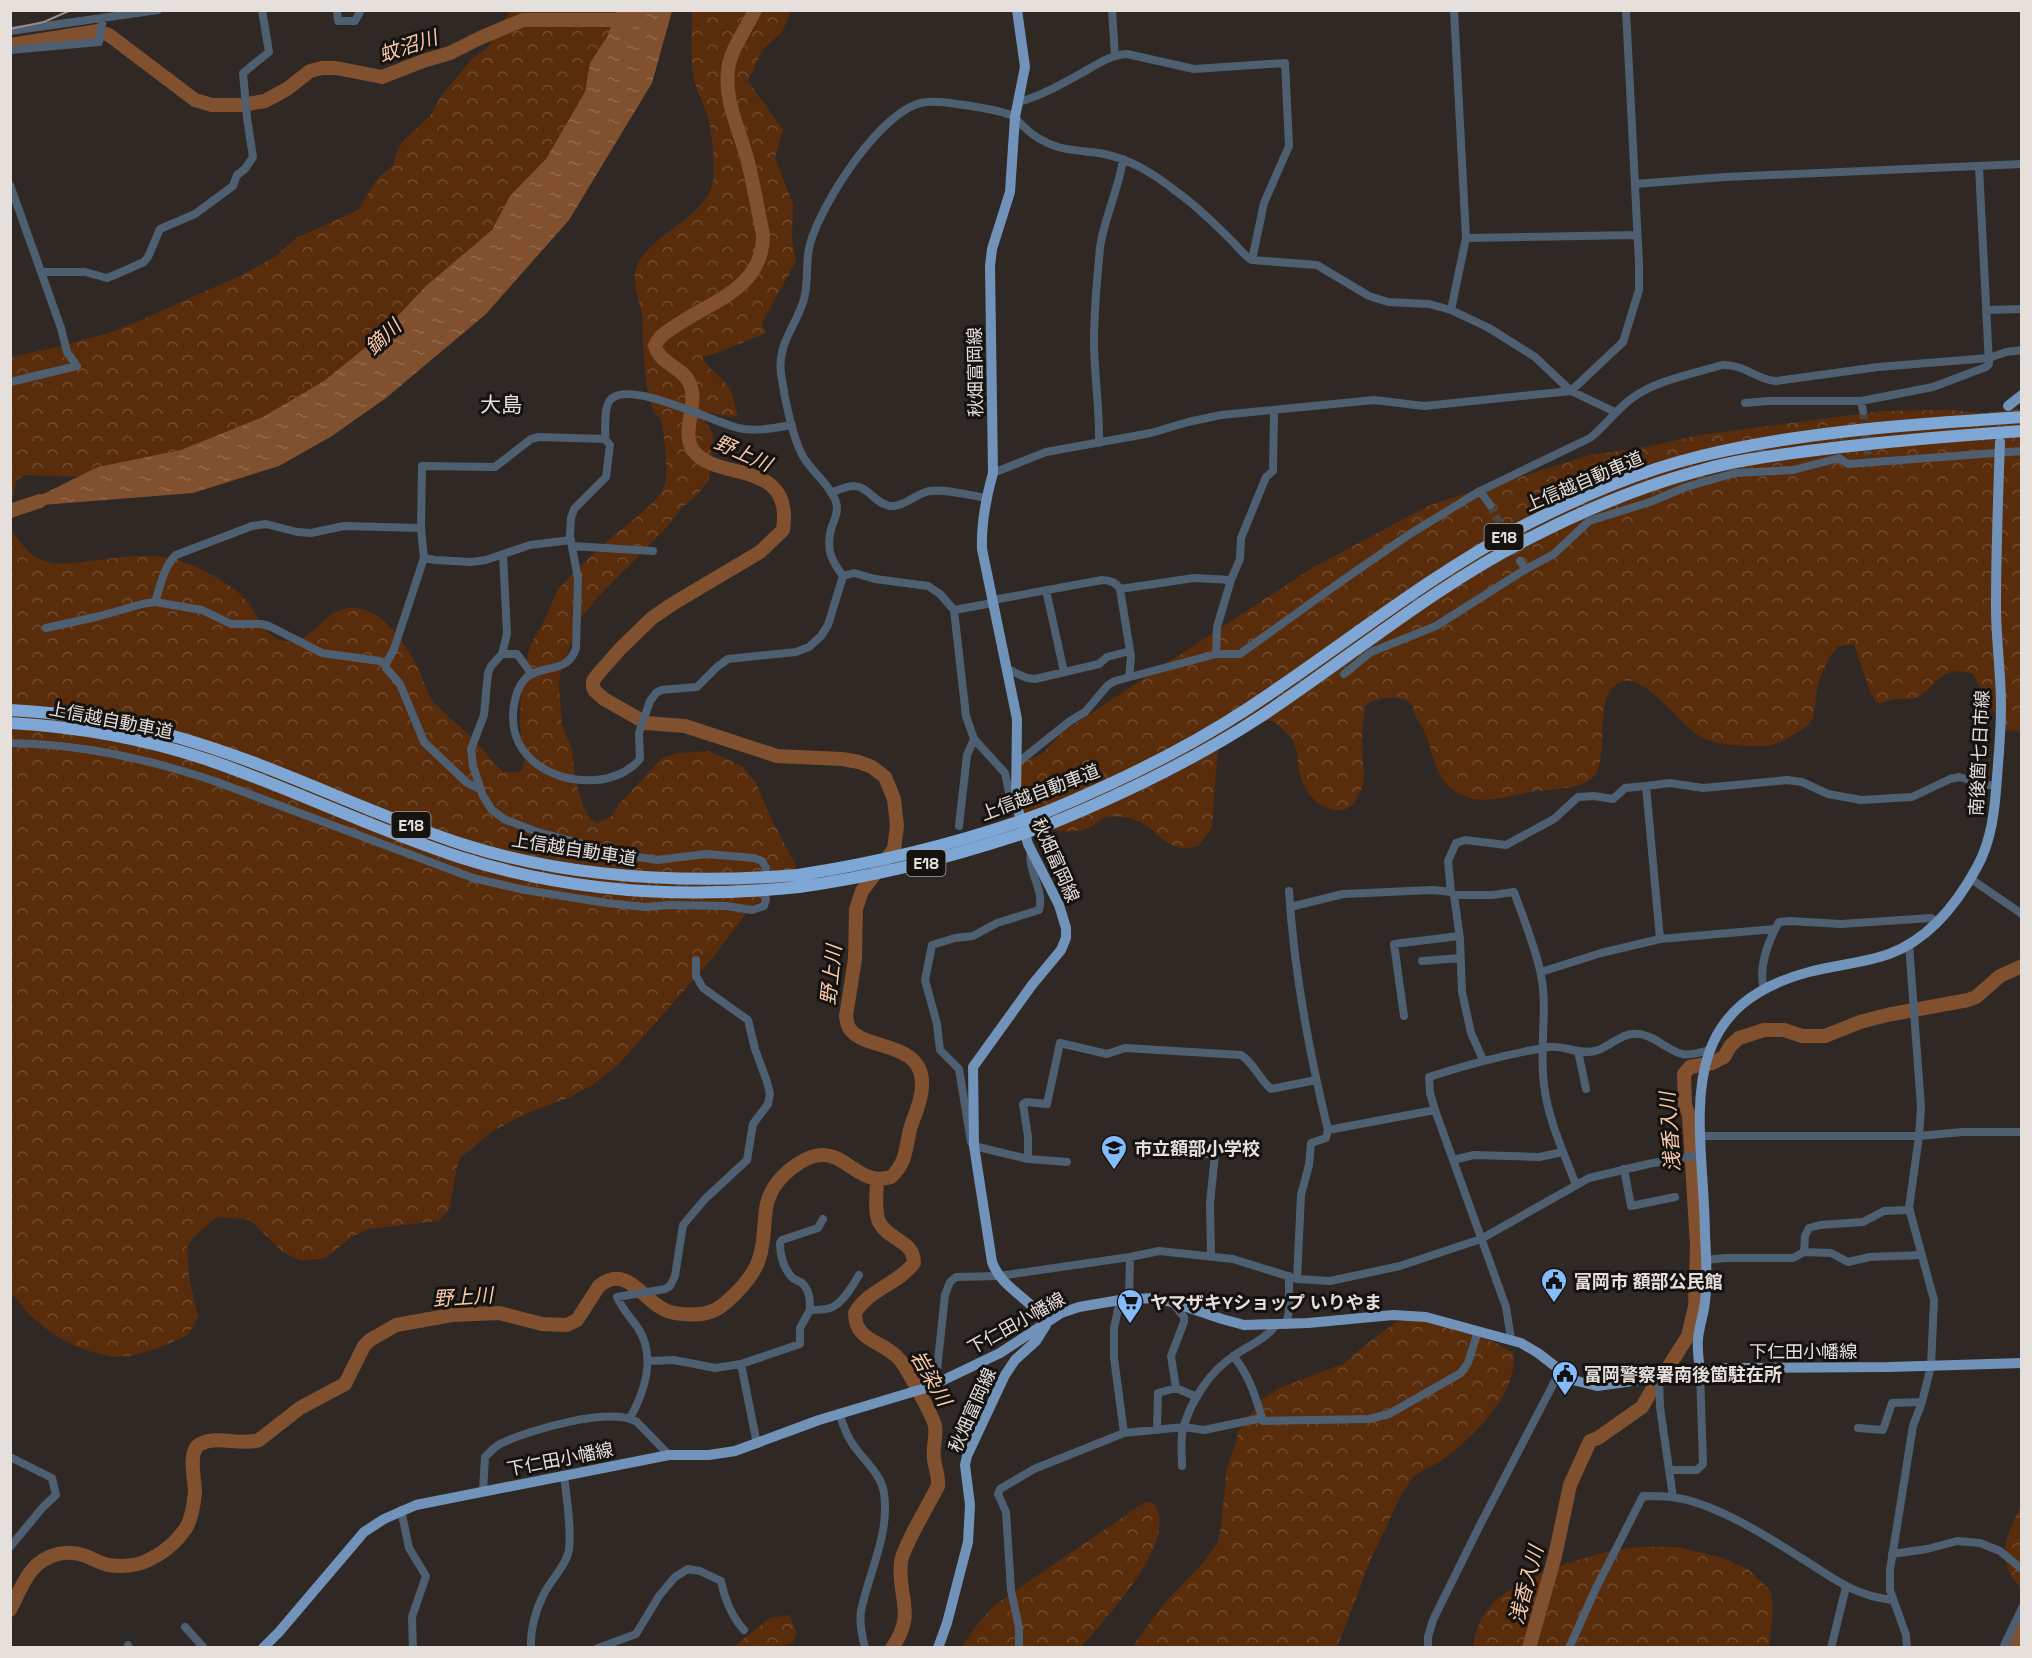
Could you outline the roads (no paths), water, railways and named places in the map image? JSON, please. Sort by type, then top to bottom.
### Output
[{"type":"highway","name":"上信越自動車道","points":[[1048,818],[1208,734],[1248,709],[1396,604],[1475,553],[1547,514],[1612,485],[1658,469],[1744,447],[1841,433],[2022,417]]},
{"type":"highway","name":"上信越自動車道","points":[[10,710],[109,720],[182,738],[255,763],[430,833],[502,856],[540,864],[615,876],[655,879],[799,881],[877,874],[972,850],[1048,818],[1135,787],[1259,718],[1385,628],[1482,564],[1535,535],[1618,497],[1704,469],[1756,459],[1838,447],[2022,431]]},
{"type":"highway","name":"上信越自動車道","points":[[10,723],[35,724],[107,734],[177,751],[248,775],[423,844],[488,865],[534,876],[613,888],[681,892],[755,891],[799,881]]},
{"type":"main road","name":"秋畑富岡線","points":[[999,1276],[992,1262],[974,1146],[973,1067],[1061,950],[1066,938],[1066,928],[1059,905],[1031,851],[1018,814],[1015,796],[1017,719],[981,535],[993,473],[990,266],[992,249],[1010,192],[1015,117],[1025,67],[1017,10]]},
{"type":"main road","points":[[2008,406],[2022,395]]},
{"type":"main road","name":"南後箇七日市線","points":[[1700,1372],[1698,1341],[1705,1304],[1706,1260],[1692,1157],[1699,1136],[1699,1100],[1703,1071],[1719,1030],[1744,1003],[1764,989],[1785,979],[1806,972],[1889,954],[1921,938],[1957,900],[1971,879],[1987,843],[1997,787],[2001,707],[1996,609],[2000,448]]},
{"type":"main road","points":[[999,1276],[1041,1313],[1047,1322]]},
{"type":"main road","name":"下仁田小幡線","points":[[263,1647],[364,1532],[400,1510],[483,1491],[669,1455],[721,1454],[757,1444],[839,1414],[933,1385],[1000,1353],[1070,1309],[1124,1300],[1153,1298],[1235,1323],[1281,1325],[1411,1315],[1511,1339],[1538,1353],[1573,1380],[1597,1386],[1737,1367],[2022,1363]]},
{"type":"main road","name":"秋畑富岡線","points":[[938,1647],[944,1634],[968,1542],[970,1505],[965,1465],[967,1456],[1005,1375],[1015,1360],[1036,1341],[1047,1322]]},
{"type":"street","points":[[10,31],[103,21],[158,10]]},
{"type":"street","points":[[41,272],[85,272],[107,278],[137,266],[148,257],[160,229],[195,214],[233,186],[237,175],[245,169],[253,157],[243,74],[268,52],[262,10]]},
{"type":"street","points":[[337,10],[338,21],[355,21],[362,10]]},
{"type":"street","points":[[1112,10],[1115,56]]},
{"type":"street","points":[[1451,310],[1466,238],[1454,10]]},
{"type":"street","points":[[993,473],[1046,452],[1151,433],[1221,415],[1374,400],[1424,406],[1571,391],[1623,342],[1638,290],[1626,10]]},
{"type":"street","points":[[10,51],[99,42],[103,21]]},
{"type":"street","points":[[1019,102],[1053,89],[1115,56],[1127,54],[1194,69],[1285,63],[1289,146],[1264,203],[1252,260]]},
{"type":"street","points":[[843,576],[831,560],[829,550],[831,529],[837,516],[836,503],[799,448],[781,373],[782,347],[805,296],[810,243],[824,209],[851,167],[880,129],[897,115],[927,101],[999,112],[1015,117],[1021,125],[1040,139],[1058,147],[1122,159],[1147,171],[1178,192],[1234,243],[1246,257],[1252,260],[1317,265],[1369,296],[1388,302],[1429,304],[1451,310],[1489,328],[1535,357],[1571,391],[1615,412]]},
{"type":"street","points":[[1100,443],[1094,342],[1100,251],[1122,159]]},
{"type":"street","points":[[1635,184],[1725,177],[2022,164]]},
{"type":"street","points":[[1744,403],[1861,401],[1933,387],[1989,364],[1979,167]]},
{"type":"street","points":[[10,185],[61,328],[67,352],[77,366],[10,382]]},
{"type":"street","points":[[1466,238],[1637,235]]},
{"type":"street","points":[[1986,310],[2022,309]]},
{"type":"street","points":[[1016,764],[1070,721],[1085,712],[1108,685],[1129,677],[1216,654],[1240,654],[1381,554],[1480,492],[1590,438],[1605,426],[1615,412],[1632,398],[1649,389],[1722,365],[1735,365],[1768,381],[1776,381],[1878,367],[1989,358],[2006,352],[2022,350]]},
{"type":"street","points":[[792,425],[753,430],[629,393],[619,394],[610,399],[607,405],[605,439],[610,445],[608,472],[603,482],[574,509],[571,518],[571,543],[579,598],[576,648],[573,659],[561,667],[531,673],[522,683],[516,695],[513,724],[519,743],[526,755],[546,771],[565,779],[600,780],[618,775],[640,759],[639,733],[650,701],[662,690],[697,687],[728,659],[796,652],[809,648],[828,625],[843,576]]},
{"type":"street","points":[[1861,401],[1863,411]]},
{"type":"street","points":[[1216,654],[1216,627],[1239,559],[1241,538],[1266,477],[1273,471],[1274,411]]},
{"type":"street","points":[[481,790],[465,782],[424,742],[400,684],[388,673],[386,664],[394,649],[424,558],[421,528],[422,466],[495,467],[531,439],[539,437],[605,439]]},
{"type":"street","points":[[1344,674],[1371,652],[1436,626],[1554,554],[1589,521],[1650,502],[1686,487],[1735,473],[1792,470],[1839,458],[1848,464],[1868,459],[2000,448],[2022,451]]},
{"type":"street","points":[[831,493],[854,486],[864,489],[879,502],[890,506],[899,505],[929,491],[945,491],[987,498]]},
{"type":"street","points":[[1480,492],[1490,505]]},
{"type":"street","points":[[155,602],[166,571],[176,555],[252,526],[266,524],[310,533],[344,526],[421,528]]},
{"type":"street","points":[[424,558],[471,562],[530,545],[571,543],[653,551]]},
{"type":"street","points":[[503,554],[507,634],[502,654],[488,673],[484,715],[471,746],[471,760],[481,790],[492,810],[504,819],[540,833],[626,855],[657,860],[706,854],[754,858],[762,861],[766,868]]},
{"type":"street","points":[[1520,561],[1526,569]]},
{"type":"street","points":[[843,576],[854,573],[874,579],[928,586],[940,594],[954,610],[966,716],[974,739],[1005,773],[1010,796],[1015,796]]},
{"type":"street","points":[[1120,589],[1194,578],[1231,580]]},
{"type":"street","points":[[954,610],[1046,590],[1108,580],[1117,584],[1120,589],[1130,651],[1129,677]]},
{"type":"street","points":[[1046,590],[1064,672]]},
{"type":"street","points":[[46,628],[155,602],[202,610],[231,624],[269,626],[322,653],[380,661],[386,664]]},
{"type":"street","points":[[1007,669],[1035,679],[1099,664],[1107,657],[1130,651]]},
{"type":"street","points":[[502,654],[517,654],[531,673]]},
{"type":"street","points":[[959,826],[967,755],[974,739]]},
{"type":"street","points":[[10,743],[72,747],[174,767],[473,878],[525,891],[645,907],[726,906],[752,910],[764,906],[766,898]]},
{"type":"street","points":[[1483,1060],[1471,1033],[1462,992],[1459,936],[1448,861],[1456,843],[1465,840],[1506,845],[1554,819],[1578,797],[1594,796],[1613,799],[1625,788],[1670,783],[1703,788],[1787,780],[1802,782],[1828,794],[1861,800],[1912,797],[1959,777],[1997,787]]},
{"type":"street","points":[[1646,786],[1660,939]]},
{"type":"street","points":[[1031,851],[1029,860],[1040,894],[1039,909],[997,923],[973,936],[955,938],[932,945],[925,980],[937,1024],[940,1050],[959,1069],[971,1142],[974,1146],[1028,1159],[1067,1162]]},
{"type":"street","points":[[1971,879],[2022,914]]},
{"type":"street","points":[[1290,907],[1342,894],[1433,890],[1492,895],[1514,892],[1541,972],[1543,1083],[1548,1108],[1576,1185]]},
{"type":"street","points":[[1182,1466],[1184,1427],[1206,1380],[1233,1356],[1281,1325],[1289,1311],[1301,1195],[1309,1165],[1311,1143],[1326,1138],[1328,1130],[1316,1080],[1292,936],[1289,891]]},
{"type":"street","points":[[1764,989],[1761,978],[1768,947],[1779,922],[1841,924],[1931,918],[1938,922]]},
{"type":"street","points":[[1541,972],[1601,953],[1660,939],[1775,929]]},
{"type":"street","points":[[1404,1016],[1394,944],[1459,936]]},
{"type":"street","points":[[1907,1647],[1906,1635],[1892,1600],[1890,1570],[1913,1426],[1931,1366],[1934,1300],[1910,1210],[1921,1107],[1909,944]]},
{"type":"street","points":[[1422,961],[1460,958]]},
{"type":"street","points":[[630,1418],[643,1388],[648,1352],[644,1339],[617,1297],[665,1289],[670,1286],[675,1276],[683,1225],[705,1199],[747,1160],[753,1124],[768,1104],[770,1094],[754,1049],[748,1020],[703,988],[696,976],[696,960]]},
{"type":"street","points":[[1511,1339],[1506,1307],[1435,1110],[1430,1093],[1429,1077],[1483,1060],[1552,1047],[1578,1051],[1596,1050],[1629,1034],[1642,1034],[1654,1038],[1665,1047],[1685,1054],[1709,1053]]},
{"type":"street","points":[[1028,1159],[1028,1137],[1023,1104],[1026,1102],[1047,1104],[1060,1043],[1107,1054],[1125,1048],[1241,1055],[1247,1059],[1264,1084],[1271,1089],[1316,1080]]},
{"type":"street","points":[[1578,1051],[1586,1089]]},
{"type":"street","points":[[1328,1130],[1435,1110]]},
{"type":"street","points":[[1699,1136],[1919,1136],[1962,1132],[2022,1131]]},
{"type":"street","points":[[1139,1148],[1215,1155],[1210,1203],[1211,1255]]},
{"type":"street","points":[[1453,1160],[1474,1155],[1539,1157],[1563,1152]]},
{"type":"street","points":[[933,1385],[936,1379],[946,1287],[956,1277],[999,1276],[1159,1251],[1233,1258],[1293,1277],[1330,1281],[1400,1266],[1480,1239],[1589,1178],[1624,1169],[1692,1157]]},
{"type":"street","points":[[1624,1169],[1631,1206],[1675,1197]]},
{"type":"street","points":[[1804,1252],[1805,1236],[1809,1228],[1863,1222],[1884,1211],[1910,1210]]},
{"type":"street","points":[[648,1361],[674,1360],[715,1368],[741,1364],[800,1344],[800,1328],[810,1310],[810,1298],[806,1289],[791,1277],[783,1264],[780,1243],[782,1240],[818,1228],[823,1220]]},
{"type":"street","points":[[1706,1260],[1793,1258],[1804,1252],[1831,1252],[1848,1262],[1870,1257],[1922,1255]]},
{"type":"street","points":[[1124,1433],[1113,1358],[1113,1328],[1124,1300],[1130,1257]]},
{"type":"street","points":[[810,1310],[835,1305],[860,1275]]},
{"type":"street","points":[[1172,1302],[1184,1317],[1171,1356],[1176,1388]]},
{"type":"street","points":[[1233,1356],[1252,1388],[1263,1421],[1369,1419],[1389,1414],[1461,1372],[1468,1363],[1478,1331]]},
{"type":"street","points":[[741,1364],[757,1444]]},
{"type":"street","points":[[1428,1647],[1428,1637],[1433,1620],[1560,1371]]},
{"type":"street","points":[[1670,1470],[1697,1470],[1703,1464],[1700,1372]]},
{"type":"street","points":[[1659,1378],[1660,1407],[1673,1497]]},
{"type":"street","points":[[1157,1430],[1158,1393],[1176,1388],[1197,1397]]},
{"type":"street","points":[[1858,1428],[1883,1430],[1892,1403],[1922,1402]]},
{"type":"street","points":[[839,1414],[850,1442],[870,1466],[884,1492],[885,1520],[875,1566],[861,1612],[861,1628],[865,1647]]},
{"type":"street","points":[[483,1491],[485,1457],[501,1443],[528,1433],[590,1418],[630,1418],[637,1422],[669,1455]]},
{"type":"street","points":[[1019,1647],[1019,1628],[1011,1590],[1006,1512],[998,1494],[1000,1489],[1034,1469],[1124,1433],[1184,1427],[1204,1430],[1262,1418]]},
{"type":"street","points":[[10,1457],[52,1478],[56,1495],[10,1547]]},
{"type":"street","points":[[531,1647],[531,1632],[546,1590],[561,1568],[568,1552],[564,1475]]},
{"type":"street","points":[[1569,1647],[1644,1496],[1673,1497],[1699,1505],[1757,1531],[1846,1587],[1872,1598],[1892,1600]]},
{"type":"street","points":[[400,1510],[409,1548],[426,1576],[412,1617],[413,1647]]},
{"type":"street","points":[[1893,1554],[1927,1549],[1957,1541],[1980,1543],[2000,1551],[2022,1569]]},
{"type":"street","points":[[598,1647],[636,1634],[659,1596],[675,1577],[688,1569],[721,1581],[730,1610],[744,1630]]},
{"type":"street","points":[[1831,1647],[1846,1587]]},
{"type":"street","points":[[2002,1647],[2022,1608]]},
{"type":"street","points":[[185,1627],[204,1647]]},
{"type":"water","points":[[617,11],[672,11],[652,83],[569,220],[486,314],[386,398],[332,436],[279,466],[193,493],[17,507],[98,467],[181,450],[263,417],[324,381],[376,339],[426,286],[492,230],[510,196],[546,159],[585,92],[590,63],[607,37]]},
{"type":"waterway","name":"野上川","points":[[10,1610],[28,1575],[43,1560],[57,1554],[79,1554],[108,1565],[125,1566],[147,1561],[166,1549],[183,1532],[191,1515],[195,1492],[193,1459],[196,1448],[200,1444],[214,1440],[245,1442],[259,1440],[300,1408],[345,1384],[364,1346],[396,1325],[452,1315],[499,1313],[542,1324],[567,1325],[577,1320],[599,1286],[609,1280],[618,1279],[634,1286],[657,1305],[670,1312],[681,1314],[710,1312],[721,1307],[746,1282],[755,1269],[762,1247],[765,1215],[770,1195],[775,1185],[790,1169],[811,1157],[823,1155],[833,1157],[869,1177],[879,1179],[891,1177],[903,1159],[919,1104],[922,1081],[919,1068],[912,1059],[902,1053],[857,1036],[849,1028],[846,1016],[855,959],[856,909],[862,891],[894,849],[897,826],[894,799],[885,777],[872,767],[859,762],[777,756],[685,726],[646,723],[604,699],[593,687],[593,681],[598,674],[652,618],[760,552],[783,530],[783,507],[777,491],[765,481],[751,475],[704,460],[693,450],[688,434],[692,390],[681,372],[661,357],[655,346],[665,333],[732,292],[745,281],[761,253],[763,235],[748,162],[730,102],[727,77],[734,50],[755,10]]},
{"type":"waterway","name":"蚊沼川","points":[[10,45],[98,31],[109,35],[195,100],[212,105],[242,105],[265,101],[287,89],[310,71],[322,68],[336,68],[382,77],[450,53],[523,20],[628,22]]},
{"type":"waterway","name":"鏑川","points":[[10,511],[40,501]]},
{"type":"waterway","name":"浅香入川","points":[[1669,1366],[1688,1336],[1695,1307],[1697,1245],[1689,1115],[1685,1105],[1684,1074],[1690,1067],[1712,1063],[1724,1057],[1731,1045],[1739,1038],[1764,1030],[1784,1030],[1802,1036],[1825,1036],[1860,1022],[1887,1015],[1968,1000],[1976,997],[2000,976],[2022,966]]},
{"type":"waterway","name":"岩染川","points":[[877,1180],[876,1207],[879,1222],[883,1228],[906,1245],[913,1255],[914,1263],[900,1276],[867,1298],[855,1313],[856,1323],[865,1336],[886,1348],[900,1360],[925,1403],[935,1426],[934,1455],[938,1482],[911,1536],[901,1562],[900,1574],[905,1615],[899,1636],[892,1648]]},
{"type":"waterway","name":"浅香入川","points":[[1529,1648],[1555,1556],[1570,1485],[1590,1441],[1598,1438],[1642,1407],[1653,1388]]},
{"type":"waterway","points":[[2014,1648],[2016,1632],[2022,1625]]},
{"type":"tunnel","points":[[1863,411],[1868,456]]},
{"type":"tunnel","points":[[1490,505],[1520,561]]},
{"type":"railway","points":[[10,29],[44,22],[71,10]]},
{"type":"place","name":"市立額部小学校","points":[[1114,1171]]},
{"type":"place","name":"富岡市 額部公民館","points":[[1554,1304]]},
{"type":"place","name":"ヤマザキYショップ いりやま","points":[[1130,1325]]},
{"type":"place","name":"富岡警察署南後箇駐在所","points":[[1565,1397]]},
{"type":"district","name":"大島","points":[[501,404]]}]
